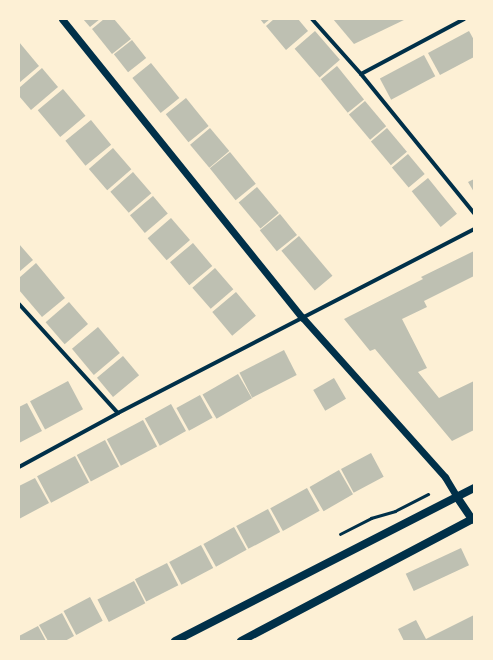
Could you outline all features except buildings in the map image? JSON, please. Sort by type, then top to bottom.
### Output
[{"type":"main road","points":[[175,641],[474,488]]},
{"type":"main road","points":[[241,641],[473,520],[457,496]]},
{"type":"street","points":[[62,19],[302,317],[445,477],[457,496]]},
{"type":"street","points":[[312,19],[361,74],[474,213]]},
{"type":"street","points":[[361,74],[464,19]]},
{"type":"street","points":[[19,467],[118,413],[474,229]]},
{"type":"street","points":[[19,304],[118,413]]},
{"type":"path","points":[[340,534],[371,518],[395,511],[428,494]]}]
